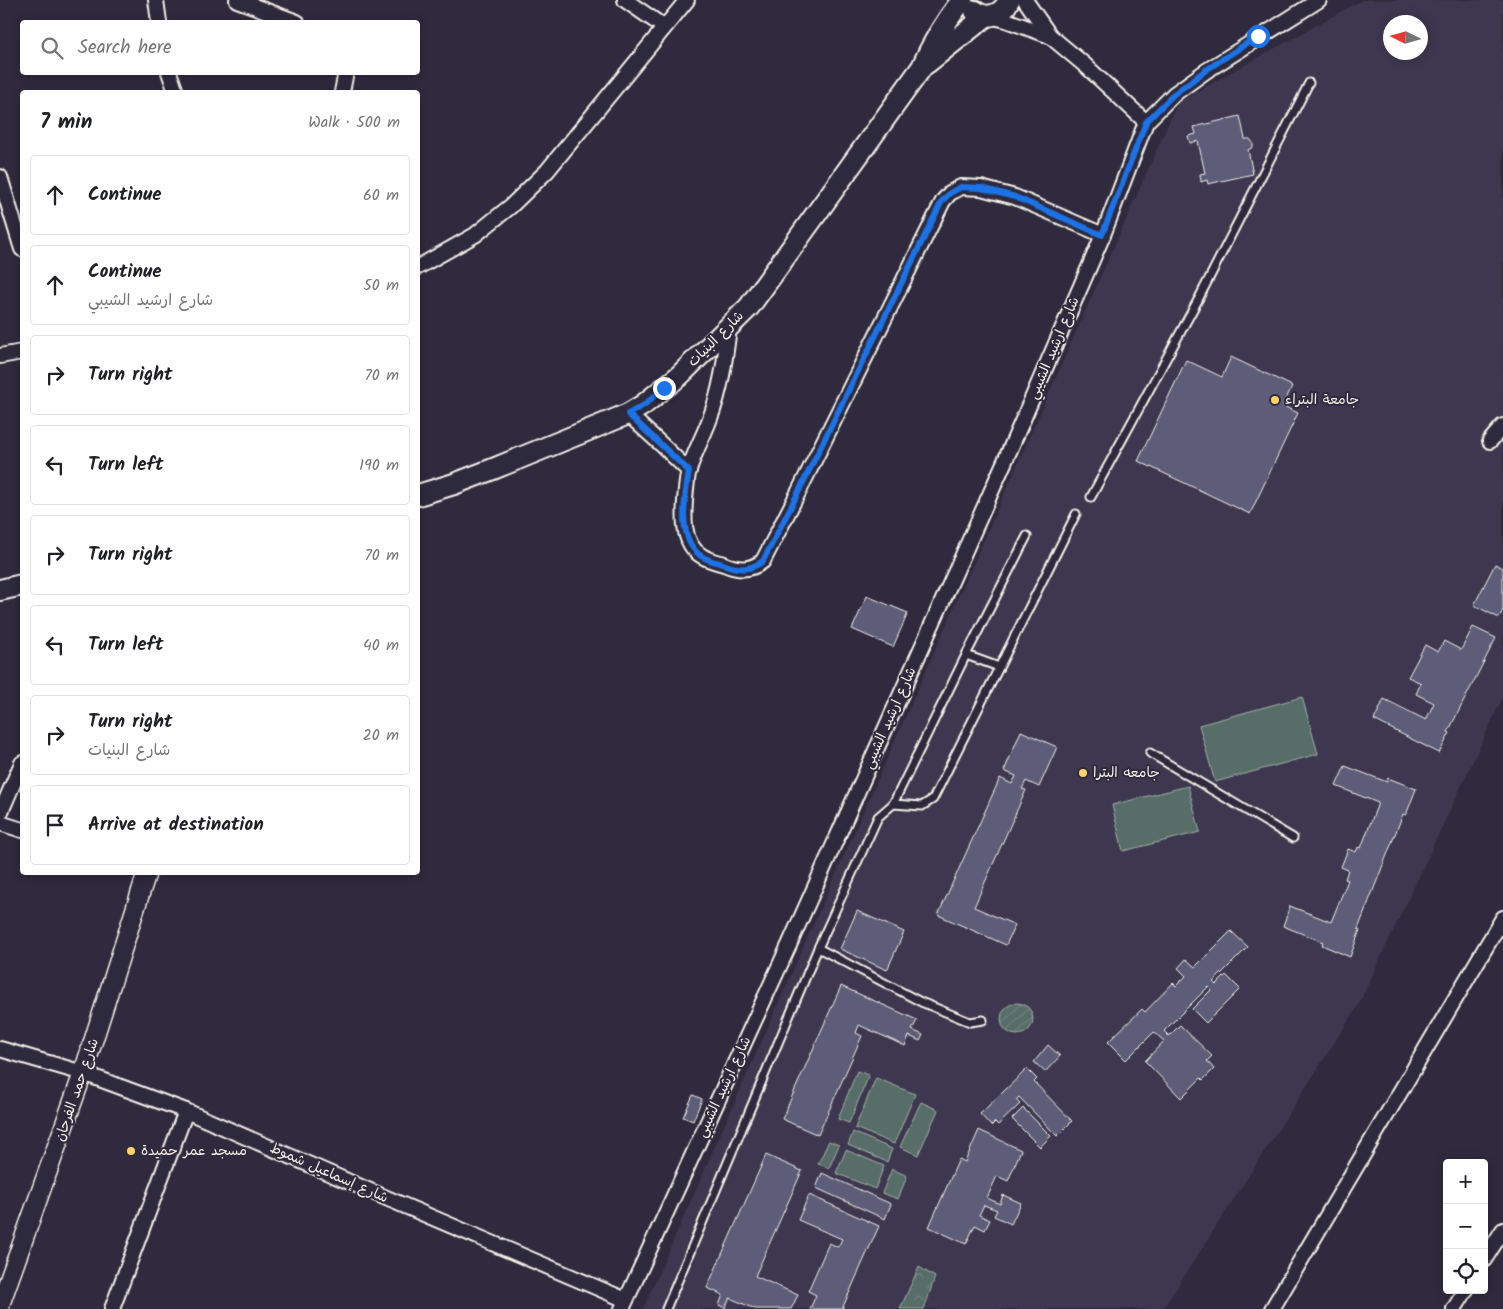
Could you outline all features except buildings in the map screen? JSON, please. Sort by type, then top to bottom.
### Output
[{"type":"main road","name":"شارع البنيات","points":[[420,493],[454,484],[494,469],[628,414],[644,405],[679,376],[749,307],[922,67],[929,51],[962,0]]},
{"type":"main road","points":[[967,0],[972,9],[978,14],[988,16]]},
{"type":"main road","name":"شارع البنيات","points":[[922,67],[988,16],[999,13],[1009,0]]},
{"type":"main road","points":[[0,590],[20,585]]},
{"type":"street","points":[[156,0],[159,20]]},
{"type":"street","points":[[236,0],[291,20]]},
{"type":"street","points":[[625,0],[664,27]]},
{"type":"street","points":[[420,266],[475,235],[511,206],[547,171],[687,0]]},
{"type":"street","points":[[1025,0],[1050,36]]},
{"type":"street","points":[[988,16],[1020,24],[1050,36],[1086,66],[1146,122],[1174,94],[1206,70],[1319,0]]},
{"type":"street","points":[[171,75],[175,90]]},
{"type":"street","points":[[342,90],[345,75]]},
{"type":"street","name":"شارع ارشيد الشيبي","points":[[624,1304],[806,906],[1008,454],[1102,235],[1146,122]]},
{"type":"street","points":[[0,177],[20,242]]},
{"type":"street","points":[[729,328],[725,363],[719,391],[689,471],[684,508],[685,522],[688,538],[696,551],[702,556],[735,569],[747,569],[763,561],[942,201],[950,193],[961,187],[990,190],[1015,197],[1102,235]]},
{"type":"street","points":[[0,356],[20,352]]},
{"type":"street","points":[[628,414],[689,471]]},
{"type":"street","points":[[1490,442],[1503,426]]},
{"type":"street","points":[[0,814],[20,768]]},
{"type":"street","points":[[0,823],[20,829]]},
{"type":"street","name":"شارع حمد الفرحان","points":[[0,1305],[84,1072],[146,875]]},
{"type":"street","points":[[1272,1309],[1503,918]]},
{"type":"street","name":"شارع إسماعيل شموط","points":[[0,1048],[84,1072],[186,1110],[624,1304]]},
{"type":"street","points":[[112,1309],[186,1110]]},
{"type":"street","points":[[1488,1254],[1503,1230]]},
{"type":"street","points":[[1454,1309],[1463,1294]]},
{"type":"lane","points":[[1091,497],[1198,300],[1309,83]]},
{"type":"lane","points":[[893,804],[922,806],[933,799],[1076,514]]},
{"type":"lane","points":[[666,1309],[818,948],[878,817],[893,804],[966,655],[1028,536]]},
{"type":"lane","points":[[966,655],[999,667]]},
{"type":"lane","points":[[1150,753],[1293,838]]},
{"type":"lane","points":[[818,948],[921,1002],[970,1022],[983,1020]]},
{"type":"shaded area","name":"جامعة البتراء","points":[[1362,0],[1503,0],[1503,697],[1358,1006],[1163,1309],[643,1309],[1178,102]]},
{"type":"green space","points":[[1302,697],[1318,754],[1215,782],[1199,725]]},
{"type":"green space","points":[[1188,786],[1200,832],[1123,851],[1112,805]]},
{"type":"green space","points":[[1017,1003],[1028,1008],[1033,1019],[1028,1030],[1017,1035],[1006,1030],[1001,1019],[1006,1008]]},
{"type":"green space","points":[[857,1071],[869,1075],[849,1123],[838,1119]]},
{"type":"green space","points":[[876,1078],[915,1094],[894,1144],[855,1128]]},
{"type":"green space","points":[[921,1102],[938,1110],[918,1155],[900,1147]]},
{"type":"green space","points":[[853,1132],[892,1149],[887,1162],[848,1145]]},
{"type":"green space","points":[[829,1141],[839,1145],[829,1168],[818,1164]]},
{"type":"green space","points":[[846,1150],[884,1166],[875,1189],[836,1173]]},
{"type":"green space","points":[[892,1169],[907,1176],[898,1199],[882,1193]]},
{"type":"green space","points":[[919,1267],[935,1277],[924,1309],[900,1309]]},
{"type":"place","name":"جامعة البتراء","points":[[1275,400]]},
{"type":"place","name":"جامعه البترا","points":[[1083,773]]},
{"type":"place","name":"مسجد عمر حميدة","points":[[131,1151]]},
{"type":"route","points":[[664,388],[644,405],[628,414],[689,471],[684,508],[688,538],[696,551],[702,556],[735,569],[747,569],[756,566],[763,561],[799,491],[942,201],[950,193],[961,187],[981,188],[1015,197],[1102,235],[1146,122],[1174,94],[1206,70],[1258,36]]}]
